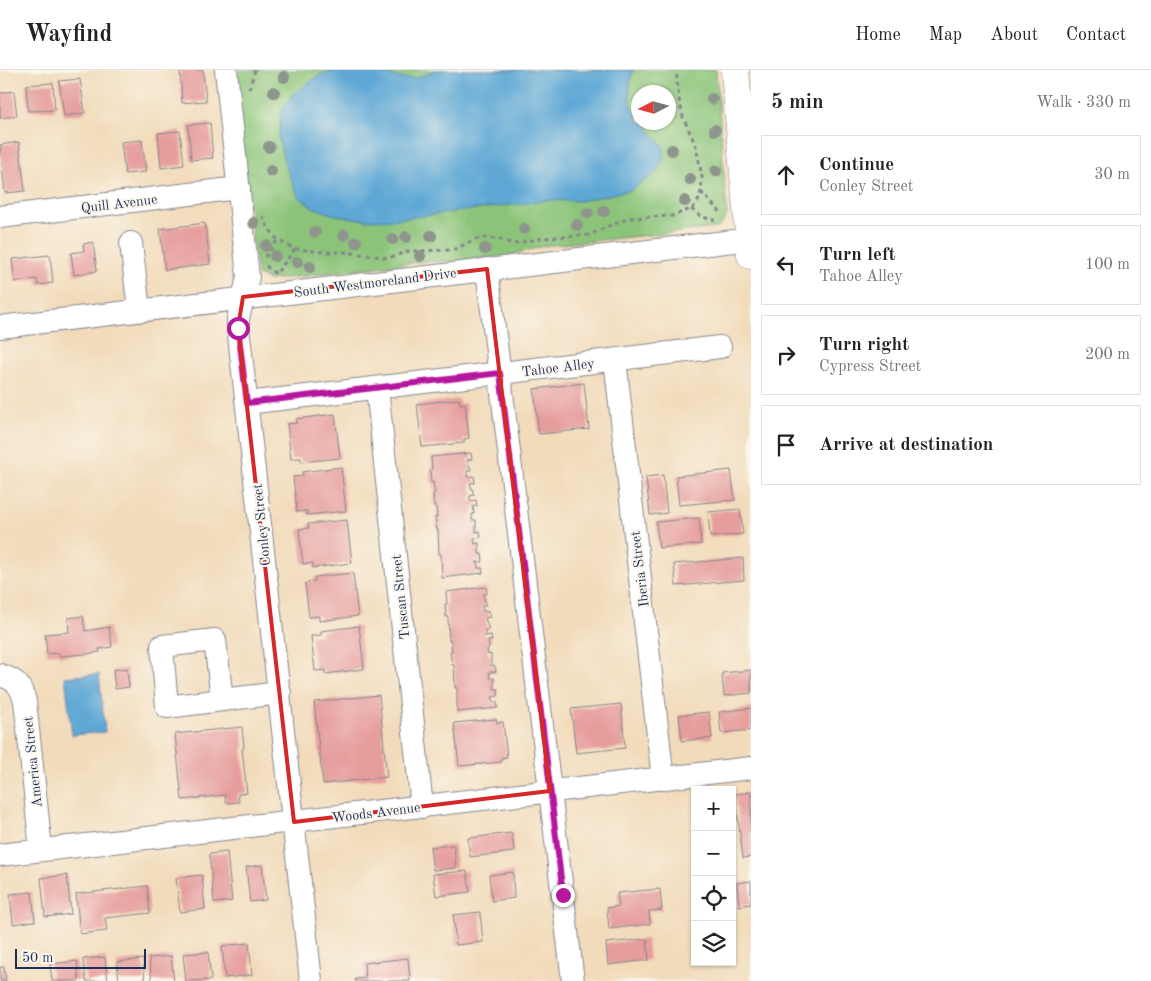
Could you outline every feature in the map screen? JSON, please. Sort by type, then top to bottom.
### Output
[{"type":"main road","points":[[735,70],[750,245]]},
{"type":"street","name":"Conley Street","points":[[226,70],[248,277],[238,319],[311,981]]},
{"type":"street","name":"Quill Avenue","points":[[0,217],[238,188]]},
{"type":"street","points":[[131,242],[139,310]]},
{"type":"street","name":"South Westmoreland Drive","points":[[0,327],[487,269],[750,245]]},
{"type":"street","points":[[487,269],[573,981]]},
{"type":"street","name":"Tahoe Alley","points":[[247,403],[720,346]]},
{"type":"street","name":"Iberia Street","points":[[615,360],[663,779]]},
{"type":"street","name":"Tuscan Street","points":[[378,388],[422,806]]},
{"type":"street","name":"America Street","points":[[6,677],[22,688],[25,701],[41,850]]},
{"type":"street","points":[[222,700],[280,693]]},
{"type":"street","name":"Woods Avenue","points":[[0,855],[663,779],[707,782],[751,768]]},
{"type":"path","points":[[248,96],[250,81],[255,70]]},
{"type":"path","points":[[260,208],[266,224],[278,240],[295,249],[345,252],[389,258],[409,252],[453,250],[476,239],[499,239],[514,244],[543,238],[590,235],[630,218],[672,216],[691,210],[697,204],[701,192],[702,177],[696,146],[683,117],[678,99],[676,70]]},
{"type":"path","points":[[701,192],[720,212]]},
{"type":"path","points":[[691,210],[715,220]]},
{"type":"path","points":[[278,240],[260,263],[276,274],[295,249]]},
{"type":"highlighted area","points":[[487,269],[550,791],[294,822],[238,327],[243,297]]},
{"type":"green space","points":[[233,70],[716,70],[727,215],[717,228],[543,246],[501,256],[470,260],[426,261],[270,280],[257,275]]},
{"type":"water","points":[[361,70],[409,78],[425,75],[435,70],[633,70],[630,82],[631,130],[650,130],[663,146],[664,157],[657,172],[631,190],[580,201],[552,200],[398,219],[366,220],[335,215],[312,207],[298,196],[284,162],[279,138],[281,112],[291,96],[321,74]]},
{"type":"water","points":[[99,674],[105,732],[72,735],[65,677]]},
{"type":"building","points":[[180,70],[203,70],[206,101],[182,103]]},
{"type":"building","points":[[80,79],[85,113],[64,116],[59,81]]},
{"type":"building","points":[[53,83],[55,110],[28,111],[26,85]]},
{"type":"building","points":[[14,91],[17,116],[0,118],[0,93]]},
{"type":"building","points":[[210,123],[213,158],[191,160],[188,125]]},
{"type":"building","points":[[180,131],[184,165],[161,168],[158,133]]},
{"type":"building","points":[[142,140],[146,172],[125,174],[121,142]]},
{"type":"building","points":[[19,142],[25,191],[5,193],[0,145]]},
{"type":"building","points":[[205,223],[210,264],[165,270],[160,229]]},
{"type":"building","points":[[93,242],[97,271],[74,275],[71,253],[84,251],[83,244]]},
{"type":"building","points":[[50,255],[53,283],[38,285],[37,279],[15,282],[12,259]]},
{"type":"building","points":[[584,383],[589,429],[539,434],[534,389]]},
{"type":"building","points":[[459,399],[460,404],[465,403],[469,438],[464,439],[464,443],[422,447],[417,404]]},
{"type":"building","points":[[335,414],[340,458],[301,462],[301,458],[291,459],[287,424],[297,423],[296,419]]},
{"type":"building","points":[[471,453],[472,459],[467,460],[471,470],[467,471],[467,477],[474,476],[475,483],[470,483],[474,495],[470,496],[470,501],[476,500],[477,506],[473,506],[474,514],[472,514],[472,520],[476,520],[476,532],[480,531],[481,537],[474,538],[475,544],[479,543],[479,554],[482,554],[483,562],[477,562],[478,568],[482,568],[483,573],[442,578],[441,554],[439,554],[438,530],[435,517],[437,517],[436,506],[434,506],[433,494],[435,493],[433,482],[431,483],[431,457]]},
{"type":"building","points":[[341,467],[346,511],[307,515],[307,511],[297,512],[293,477],[303,476],[302,472]]},
{"type":"building","points":[[731,470],[735,500],[679,505],[676,476]]},
{"type":"building","points":[[663,475],[667,513],[650,515],[646,477]]},
{"type":"building","points":[[740,509],[743,534],[710,537],[708,512]]},
{"type":"building","points":[[699,518],[701,544],[659,548],[656,522]]},
{"type":"building","points":[[347,520],[352,563],[313,568],[313,563],[303,564],[299,529],[309,528],[308,524]]},
{"type":"building","points":[[743,558],[744,580],[676,586],[674,564]]},
{"type":"building","points":[[353,573],[358,616],[319,621],[319,616],[309,617],[305,583],[315,581],[314,577]]},
{"type":"building","points":[[486,587],[487,594],[483,594],[486,605],[482,606],[483,611],[489,611],[490,617],[485,618],[489,630],[485,630],[485,636],[491,635],[492,641],[488,641],[489,648],[487,649],[488,655],[491,654],[491,666],[495,666],[496,672],[489,672],[490,678],[494,678],[494,689],[498,689],[498,696],[492,697],[493,702],[497,702],[498,708],[457,712],[457,688],[455,688],[454,665],[452,665],[450,652],[452,651],[451,641],[449,641],[448,617],[446,617],[446,592]]},
{"type":"building","points":[[83,616],[85,631],[109,627],[112,647],[99,649],[100,652],[87,654],[59,656],[59,653],[47,654],[45,634],[69,632],[68,618]]},
{"type":"building","points":[[359,626],[364,669],[325,674],[325,670],[315,671],[311,636],[321,635],[321,631]]},
{"type":"building","points":[[127,668],[129,687],[115,689],[113,670]]},
{"type":"building","points":[[751,670],[751,693],[724,696],[722,673]]},
{"type":"building","points":[[379,695],[387,777],[323,784],[314,702]]},
{"type":"building","points":[[621,704],[625,748],[576,753],[571,709]]},
{"type":"building","points":[[751,708],[751,730],[721,733],[719,712]]},
{"type":"building","points":[[709,712],[712,738],[682,741],[679,715]]},
{"type":"building","points":[[496,719],[497,723],[503,722],[507,757],[501,758],[501,762],[459,766],[454,723]]},
{"type":"building","points":[[242,727],[244,748],[242,749],[247,793],[238,794],[239,802],[226,803],[225,795],[182,800],[175,734]]},
{"type":"building","points":[[751,792],[751,857],[743,858],[736,794]]},
{"type":"building","points":[[512,833],[514,852],[470,857],[468,838]]},
{"type":"building","points":[[454,845],[456,868],[433,870],[430,847]]},
{"type":"building","points":[[227,852],[232,901],[214,903],[209,854]]},
{"type":"building","points":[[262,865],[266,900],[250,902],[246,867]]},
{"type":"building","points":[[467,871],[470,892],[436,896],[433,874]]},
{"type":"building","points":[[513,872],[514,898],[492,901],[489,875]]},
{"type":"building","points":[[67,875],[71,914],[45,917],[41,878]]},
{"type":"building","points":[[202,875],[205,909],[180,912],[176,878]]},
{"type":"building","points":[[751,881],[751,904],[739,906],[737,883]]},
{"type":"building","points":[[147,886],[150,913],[105,918],[107,931],[80,934],[76,894]]},
{"type":"building","points":[[660,889],[662,910],[649,911],[650,924],[609,929],[607,908],[619,906],[617,893]]},
{"type":"building","points":[[32,892],[35,921],[13,924],[10,894]]},
{"type":"building","points":[[480,912],[483,942],[456,945],[453,915]]},
{"type":"building","points":[[647,939],[649,960],[608,965],[606,943]]},
{"type":"building","points":[[249,943],[252,975],[225,978],[222,946]]},
{"type":"building","points":[[208,952],[211,980],[186,981],[183,954]]},
{"type":"building","points":[[171,956],[174,981],[152,981],[149,958]]},
{"type":"building","points":[[105,957],[108,981],[86,981],[83,959]]},
{"type":"building","points":[[408,958],[410,981],[355,981],[355,979],[365,978],[364,963]]},
{"type":"building","points":[[143,959],[145,981],[119,981],[117,962]]},
{"type":"building","points":[[77,961],[79,981],[52,981],[50,964]]},
{"type":"building","points":[[0,967],[4,967],[6,981],[0,981]]},
{"type":"route","points":[[238,328],[247,403],[500,373],[563,895]]}]
